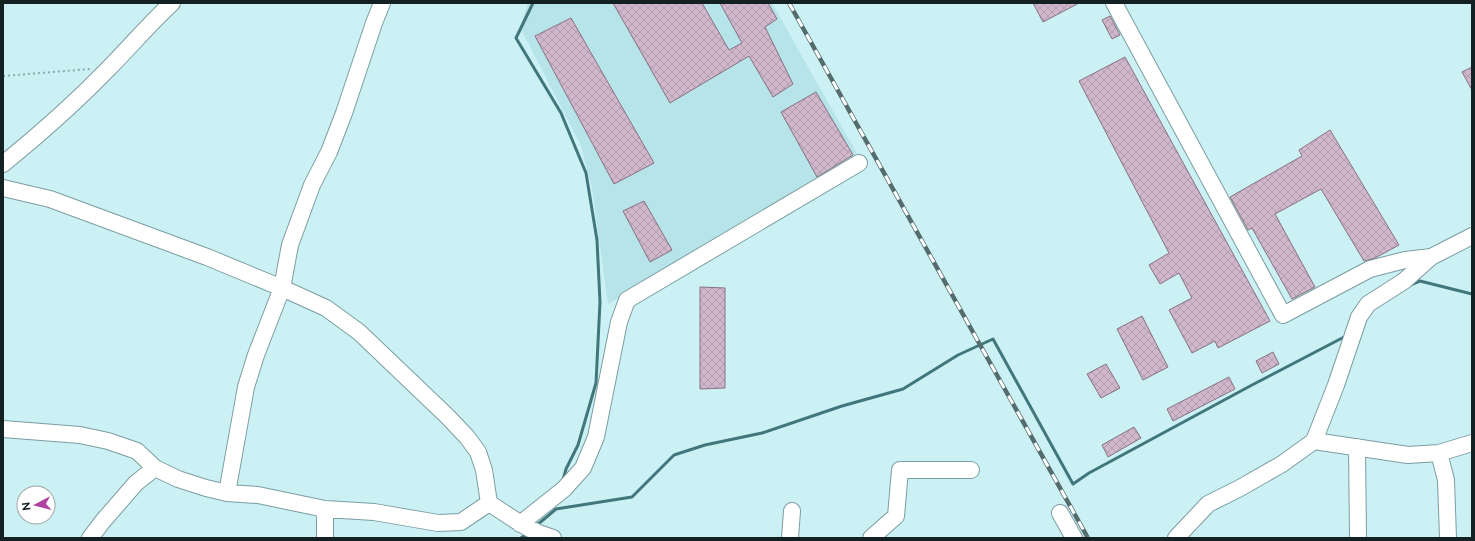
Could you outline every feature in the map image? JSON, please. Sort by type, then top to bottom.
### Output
[{"type":"street","points":[[3,164],[71,105],[109,68],[155,18],[172,3]]},
{"type":"street","points":[[227,493],[246,387],[256,355],[282,288],[290,245],[312,185],[329,152],[382,3]]},
{"type":"street","points":[[1114,3],[1283,315],[1370,269],[1405,260],[1431,257]]},
{"type":"street","points":[[520,524],[564,489],[583,468],[596,437],[619,322],[627,300],[859,163]]},
{"type":"street","points":[[3,188],[50,199],[207,257],[326,308],[359,332],[467,437],[478,452],[484,470],[489,503],[535,536],[554,538]]},
{"type":"street","points":[[1176,538],[1208,504],[1282,464],[1314,441],[1336,385],[1359,317],[1368,304],[1404,281],[1431,257],[1472,236]]},
{"type":"street","points":[[3,428],[80,435],[108,441],[137,451],[155,468],[178,479],[206,488],[227,493],[258,495],[325,509],[374,512],[438,523],[461,522],[489,503]]},
{"type":"street","points":[[1314,441],[1408,455],[1439,453],[1472,443]]},
{"type":"street","points":[[1357,447],[1358,538]]},
{"type":"street","points":[[1439,453],[1446,480],[1448,538]]},
{"type":"street","points":[[90,538],[136,483],[155,468]]},
{"type":"street","points":[[871,538],[896,516],[900,470],[971,470]]},
{"type":"street","points":[[325,509],[325,538]]},
{"type":"street","points":[[790,538],[792,511]]},
{"type":"street","points":[[1060,513],[1074,538]]},
{"type":"path","points":[[3,76],[109,68]]},
{"type":"shaded area","points":[[528,3],[772,3],[860,159],[608,304],[592,188],[581,146],[520,27]]},
{"type":"building","points":[[613,3],[702,3],[729,50],[742,43],[720,3],[768,3],[777,19],[765,27],[793,84],[773,97],[749,56],[670,103]]},
{"type":"building","points":[[1033,3],[1079,3],[1043,22]]},
{"type":"building","points":[[1110,16],[1120,35],[1112,39],[1102,20]]},
{"type":"building","points":[[571,18],[654,163],[614,184],[535,36]]},
{"type":"building","points":[[1125,57],[1270,321],[1218,348],[1215,341],[1192,353],[1169,310],[1192,298],[1179,273],[1160,284],[1149,265],[1169,253],[1079,81]]},
{"type":"building","points":[[1472,67],[1472,90],[1462,72]]},
{"type":"building","points":[[816,92],[853,155],[817,177],[781,112]]},
{"type":"building","points":[[1330,130],[1399,245],[1375,258],[1364,261],[1321,189],[1275,214],[1315,287],[1292,299],[1252,228],[1248,230],[1230,197],[1302,156],[1299,150]]},
{"type":"building","points":[[644,201],[672,250],[650,262],[623,211]]},
{"type":"building","points":[[700,287],[725,288],[725,388],[700,389]]},
{"type":"building","points":[[1142,316],[1168,367],[1143,380],[1117,329]]},
{"type":"building","points":[[1273,352],[1279,364],[1262,373],[1256,361]]},
{"type":"building","points":[[1106,364],[1120,388],[1101,398],[1087,374]]},
{"type":"building","points":[[1229,377],[1235,389],[1173,421],[1167,409]]},
{"type":"building","points":[[1134,427],[1141,438],[1108,457],[1102,445]]},
{"type":"waterway","points":[[533,3],[516,38],[561,113],[586,173],[597,240],[600,302],[596,383],[578,445],[566,469],[563,480]]},
{"type":"waterway","points":[[1410,285],[1420,281],[1472,294]]},
{"type":"waterway","points":[[537,525],[556,509],[632,497],[674,455],[705,445],[762,433],[842,406],[903,389],[958,355],[993,339],[1073,484],[1089,473],[1346,336]]},
{"type":"waterway","points":[[521,538],[528,533]]},
{"type":"railway","points":[[789,3],[1088,538]]}]
